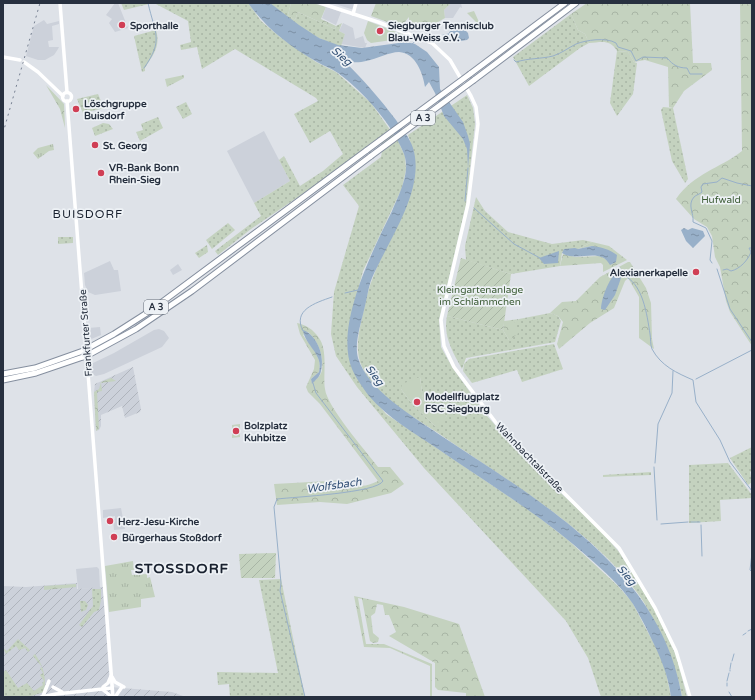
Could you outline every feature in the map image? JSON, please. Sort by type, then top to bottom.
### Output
[{"type":"highway","name":"A 3","points":[[3,374],[35,368],[83,351],[144,315],[565,3]]},
{"type":"highway","name":"A 3","points":[[3,380],[36,373],[83,357],[136,329],[225,266],[576,3]]},
{"type":"main road","points":[[60,3],[67,92],[63,96]]},
{"type":"main road","name":"Wahnbachtalstraße","points":[[320,3],[413,35],[438,47],[450,60],[471,96],[476,107],[478,124],[468,204],[441,320],[444,346],[454,366],[503,432],[619,548],[656,608],[676,651],[690,697]]},
{"type":"main road","points":[[353,14],[356,3]]},
{"type":"main road","points":[[3,57],[20,60]]},
{"type":"main road","points":[[24,62],[38,72],[55,91],[63,96],[67,101]]},
{"type":"main road","name":"Frankfurter Straße","points":[[67,92],[70,93],[72,97],[67,101],[111,674]]},
{"type":"main road","points":[[111,674],[115,682],[123,687],[113,697]]},
{"type":"main road","points":[[111,674],[113,697]]},
{"type":"main road","points":[[101,689],[108,683],[111,674]]},
{"type":"main road","points":[[42,697],[49,681]]},
{"type":"main road","points":[[53,688],[63,693]]},
{"type":"main road","points":[[42,697],[63,693],[112,688]]},
{"type":"main road","points":[[101,689],[113,697]]},
{"type":"main road","points":[[57,697],[63,693]]},
{"type":"shaded area","points":[[115,3],[118,3],[128,28],[115,32],[109,23],[112,19],[106,15]]},
{"type":"shaded area","points":[[332,3],[355,3],[354,10]]},
{"type":"shaded area","points":[[451,3],[461,3],[462,8],[460,7],[453,18],[445,18],[444,10]]},
{"type":"shaded area","points":[[326,7],[341,12],[336,25],[322,18]]},
{"type":"shaded area","points":[[44,20],[47,24],[59,21],[59,24],[52,26],[53,40],[48,41],[49,47],[59,47],[54,55],[45,60],[38,60],[26,56],[34,26]]},
{"type":"shaded area","points":[[343,23],[353,28],[355,39],[363,36],[365,43],[367,43],[365,48],[341,44],[345,34],[339,31]]},
{"type":"shaded area","points":[[264,131],[290,181],[254,203],[227,151]]},
{"type":"shaded area","points":[[110,261],[114,270],[118,270],[121,291],[95,295],[88,292],[85,285],[84,273]]},
{"type":"shaded area","points":[[178,264],[182,270],[173,275],[170,270]]},
{"type":"shaded area","points":[[100,327],[101,335],[89,340],[88,328]]},
{"type":"shaded area","points":[[159,329],[164,331],[169,338],[162,347],[104,374],[96,376],[92,374],[91,364],[114,353],[154,330]]},
{"type":"shaded area","points":[[133,367],[141,409],[140,412],[125,418],[122,406],[101,415],[101,426],[99,430],[96,431],[95,384]]},
{"type":"shaded area","points":[[121,508],[125,529],[114,530],[113,519],[115,519],[115,516],[103,518],[103,510]]},
{"type":"shaded area","points":[[97,567],[99,569],[100,588],[78,589],[76,569]]},
{"type":"shaded area","points":[[77,583],[77,589],[103,587],[110,687],[172,692],[186,697],[3,697],[3,586],[26,587]]},
{"type":"green space","points":[[121,3],[149,3],[149,4],[124,10]]},
{"type":"green space","points":[[154,3],[249,4],[261,21],[280,37],[316,62],[336,72],[371,103],[398,141],[405,156],[406,170],[402,188],[363,271],[350,321],[361,384],[386,414],[532,512],[568,540],[618,586],[632,602],[664,663],[671,697],[601,697],[588,658],[566,621],[424,468],[357,387],[336,356],[331,334],[334,292],[359,206],[343,185],[381,157],[383,146],[377,139],[323,180],[251,229],[218,255],[215,251],[261,216],[254,203],[290,181],[279,160],[284,156],[300,186],[323,171],[343,154],[330,131],[310,143],[294,114],[318,101],[316,98],[235,49],[202,69],[197,47],[181,50],[180,45],[191,42],[188,21]]},
{"type":"green space","points":[[270,3],[291,3],[288,15],[295,20],[298,12],[335,29],[336,26],[342,23],[339,31],[345,34],[341,46],[323,40],[293,23],[276,10]]},
{"type":"green space","points":[[291,3],[313,3],[326,7],[321,19],[336,26],[335,29],[298,12],[295,20],[288,15]]},
{"type":"green space","points":[[376,3],[451,3],[444,10],[445,18],[431,26],[429,22],[421,30],[409,30],[409,17],[401,27],[371,16]]},
{"type":"green space","points":[[587,3],[690,3],[693,63],[711,63],[712,70],[684,91],[673,108],[669,107],[668,67],[645,60],[634,62],[628,52],[617,51],[612,45],[605,42],[589,43],[585,34],[578,30],[571,14]]},
{"type":"green space","name":"Hufwald","points":[[740,3],[752,3],[752,346],[730,312],[726,301],[720,267],[715,257],[712,236],[707,227],[694,219],[676,199],[683,190],[699,177],[742,151]]},
{"type":"green space","points":[[474,11],[479,22],[477,23],[467,13]]},
{"type":"green space","points":[[571,14],[578,30],[585,34],[589,43],[529,86],[513,57]]},
{"type":"green space","name":"Siegburger Tennisclub Blau-Weiss e.V.","points":[[368,21],[407,36],[406,38],[371,43],[367,40],[364,33]]},
{"type":"green space","points":[[156,30],[158,41],[157,46],[145,68],[145,71],[142,72],[134,36]]},
{"type":"green space","points":[[617,51],[628,52],[634,62],[637,63],[633,94],[617,116],[610,103]]},
{"type":"green space","points":[[184,75],[184,78],[167,87],[165,79]]},
{"type":"green space","points":[[46,85],[64,104],[65,128],[60,109]]},
{"type":"green space","points":[[98,94],[104,108],[83,113],[77,99]]},
{"type":"green space","points":[[467,95],[473,108],[475,124],[466,205],[439,320],[441,347],[452,367],[487,416],[530,464],[599,529],[619,552],[655,610],[676,655],[687,697],[682,697],[679,681],[673,666],[644,602],[622,574],[600,551],[575,529],[521,489],[397,406],[377,388],[362,367],[358,355],[358,337],[369,289],[379,262],[397,227],[411,192],[414,174],[413,155],[408,135]],"holes":[[[420,377],[423,401],[447,416],[435,426],[412,404],[401,389]]]},
{"type":"green space","points":[[186,102],[192,114],[183,119],[176,107]]},
{"type":"green space","points":[[663,107],[673,108],[688,179],[685,183],[672,161],[661,110]]},
{"type":"green space","points":[[158,117],[163,128],[140,141],[136,132],[143,130],[141,124]]},
{"type":"green space","points":[[103,123],[109,124],[113,129],[95,136],[92,128]]},
{"type":"green space","points":[[53,144],[54,150],[49,151],[38,159],[33,153],[38,148]]},
{"type":"green space","points":[[476,197],[485,211],[508,232],[552,244],[583,240],[592,242],[578,249],[562,253],[560,266],[511,274],[466,260],[465,246]]},
{"type":"green space","points":[[228,223],[235,230],[212,249],[206,240]]},
{"type":"green space","points":[[58,237],[73,237],[73,243],[58,244]]},
{"type":"green space","points":[[592,242],[609,246],[627,260],[603,272],[603,265],[601,263],[560,266],[563,254],[576,257],[600,256],[614,264],[592,246],[578,249]]},
{"type":"green space","points":[[207,245],[208,252],[199,258],[195,253]]},
{"type":"green space","name":"Kleingartenanlage im Schlämmchen","points":[[461,258],[511,274],[503,330],[447,316]]},
{"type":"green space","points":[[630,262],[646,288],[651,303],[652,339],[654,349],[639,338],[639,297],[628,278],[625,281],[614,308],[590,323],[559,349],[557,344],[563,322],[558,316],[550,313],[562,302],[576,301],[600,277]]},
{"type":"green space","points":[[550,313],[558,316],[561,321],[555,342],[466,358],[462,369],[447,337],[447,316],[503,330],[509,340],[512,324],[519,319]]},
{"type":"green space","points":[[519,319],[513,324],[518,334],[509,340],[503,330],[504,321]]},
{"type":"green space","points":[[297,323],[312,330],[322,343],[325,389],[332,407],[378,467],[390,467],[404,484],[391,493],[347,504],[320,502],[277,505],[274,484],[347,480],[362,486],[378,481],[320,404],[308,392],[306,387],[314,369],[315,360],[300,334]],"holes":[[[308,332],[320,349],[322,359],[321,374],[312,383],[311,379],[319,372],[320,367],[316,352],[303,335]]]},
{"type":"green space","points":[[554,344],[563,369],[522,382],[517,370],[472,383],[463,371],[464,364],[469,359]]},
{"type":"green space","name":"Modellflugplatz FSC Siegburg","points":[[420,377],[423,401],[447,416],[438,425],[435,426],[412,404],[401,389],[402,384]]},
{"type":"green space","points":[[111,378],[116,381],[101,383],[102,391],[97,392],[99,429],[96,431],[94,392],[99,389],[101,382]]},
{"type":"green space","name":"Bolzplatz Kuhbitze","points":[[240,424],[240,437],[232,438],[232,425]]},
{"type":"green space","points":[[752,447],[752,471],[750,472],[752,482],[748,485],[730,458]]},
{"type":"green space","points":[[728,463],[752,495],[752,498],[720,500],[721,521],[689,523],[689,465]]},
{"type":"green space","points":[[651,472],[651,475],[603,477],[603,475]]},
{"type":"green space","points":[[276,553],[275,578],[241,578],[239,554]]},
{"type":"green space","points":[[133,561],[134,570],[131,570],[132,575],[147,574],[147,578],[150,577],[155,597],[141,599],[141,607],[109,612],[105,566]]},
{"type":"green space","points":[[281,579],[305,697],[230,697],[229,684],[218,685],[217,672],[278,673],[259,580]]},
{"type":"green space","points":[[76,584],[76,587],[44,590],[44,586]]},
{"type":"green space","points":[[92,589],[101,589],[99,610],[94,612],[82,627],[79,625],[93,606]]},
{"type":"green space","points":[[354,596],[404,607],[459,624],[485,697],[466,697],[466,693],[438,690],[435,687],[435,663],[389,636],[396,632],[389,615],[385,615],[383,605],[377,604],[375,613],[371,616],[373,633],[379,638],[378,642],[373,643],[370,641],[362,599],[358,598],[366,644],[384,644],[432,664],[432,697],[430,697],[430,666],[390,648],[364,647]]},
{"type":"green space","points":[[80,601],[85,601],[88,605],[86,610],[81,612]]},
{"type":"green space","points":[[18,639],[30,650],[28,652],[25,648],[19,650],[16,646],[6,654],[3,648],[7,651]]},
{"type":"green space","points":[[35,654],[40,663],[42,667],[33,656]]},
{"type":"green space","points":[[42,667],[45,682],[44,692],[28,697],[3,697],[3,672],[6,670],[18,688],[27,683],[34,691],[43,685],[42,683],[44,681],[40,675],[43,673],[40,668]]},
{"type":"water","name":"Sieg","points":[[248,3],[270,3],[319,38],[338,45],[362,48],[406,42],[415,44],[427,52],[439,67],[440,89],[463,122],[468,136],[470,144],[468,168],[467,149],[463,139],[444,116],[429,82],[425,87],[418,65],[410,56],[405,53],[395,52],[364,62],[345,62],[378,97],[406,134],[413,148],[416,164],[410,197],[372,278],[358,334],[358,358],[363,370],[371,381],[392,401],[403,410],[514,484],[552,512],[589,541],[621,574],[649,611],[670,651],[682,697],[671,697],[663,665],[646,628],[633,604],[612,579],[570,542],[534,514],[411,431],[384,411],[369,396],[358,379],[352,369],[348,351],[348,332],[352,310],[366,267],[401,191],[406,169],[404,154],[393,132],[376,109],[357,89],[335,71],[297,50],[279,36],[263,21]]},
{"type":"water","points":[[458,29],[465,30],[468,33],[469,38],[467,40],[460,41],[447,37],[450,31]]},
{"type":"water","points":[[684,228],[688,230],[692,228],[703,231],[705,236],[693,248],[686,241],[681,230]]},
{"type":"water","points":[[592,246],[605,249],[617,255],[616,262],[610,265],[606,259],[594,255],[568,256],[562,253],[564,249],[578,249]]},
{"type":"water","points":[[559,251],[558,263],[544,264],[539,258]]},
{"type":"water","points":[[617,272],[621,278],[615,295],[605,310],[601,309],[602,300],[606,289],[611,279]]},
{"type":"water","points":[[303,330],[312,336],[316,341],[322,359],[319,376],[312,384],[311,379],[319,372],[319,360],[304,336]]},
{"type":"waterway","points":[[144,68],[154,50],[156,43],[155,30],[148,3]]},
{"type":"waterway","points":[[443,35],[449,34]]},
{"type":"waterway","points":[[412,44],[417,40]]},
{"type":"waterway","points":[[514,60],[516,62],[544,58],[553,56],[576,44],[590,40],[607,40],[616,43],[618,47],[631,51],[636,61],[643,57],[667,58],[676,66],[687,68],[690,74],[702,74]]},
{"type":"waterway","points":[[465,201],[468,168]]},
{"type":"waterway","points":[[712,263],[710,260],[712,241],[706,228],[693,222],[691,206],[692,200],[695,196],[702,192],[701,187],[703,184],[717,182],[722,178],[752,186]]},
{"type":"waterway","points":[[474,208],[514,244],[540,258]]},
{"type":"waterway","points":[[723,270],[727,269],[731,271],[740,266],[750,255],[751,252],[749,248],[752,248]]},
{"type":"waterway","points":[[620,268],[622,275],[635,284],[643,300],[652,349],[660,360],[675,372],[693,380],[696,402],[720,440],[730,462],[752,491]]},
{"type":"waterway","points":[[717,269],[730,309],[752,342]]},
{"type":"waterway","name":"Wolfsbach","points":[[345,293],[358,290]]},
{"type":"waterway","name":"Wolfsbach","points":[[303,331],[300,324],[300,318],[307,308],[332,297]]},
{"type":"waterway","points":[[696,379],[752,350]]},
{"type":"waterway","points":[[655,463],[658,424],[672,393],[673,371]]},
{"type":"waterway","name":"Wolfsbach","points":[[305,697],[280,591],[281,583],[274,507],[277,499],[316,496],[366,489],[383,481],[316,393],[313,383]]},
{"type":"waterway","points":[[654,467],[657,520]]},
{"type":"waterway","points":[[661,524],[688,522]]},
{"type":"waterway","points":[[691,522],[700,522]]},
{"type":"waterway","points":[[701,525],[702,556]]},
{"type":"waterway","points":[[752,553],[750,570],[752,572]]},
{"type":"waterway","points":[[748,631],[752,629]]},
{"type":"waterway","points":[[732,661],[734,654]]},
{"type":"waterway","points":[[730,669],[731,663]]},
{"type":"waterway","points":[[727,681],[729,673]]},
{"type":"waterway","points":[[729,692],[732,697]]},
{"type":"railway","points":[[3,133],[40,3]]},
{"type":"place","name":"Sporthalle","points":[[122,25]]},
{"type":"place","name":"Siegburger Tennisclub Blau-Weiss e.V.","points":[[380,31]]},
{"type":"place","name":"Löschgruppe Buisdorf","points":[[76,109]]},
{"type":"place","name":"St. Georg","points":[[95,145]]},
{"type":"place","name":"VR-Bank Bonn Rhein-Sieg","points":[[101,173]]},
{"type":"place","name":"Alexianerkapelle","points":[[696,272]]},
{"type":"place","name":"Modellflugplatz FSC Siegburg","points":[[417,402]]},
{"type":"place","name":"Bolzplatz Kuhbitze","points":[[236,431]]},
{"type":"place","name":"Herz-Jesu-Kirche","points":[[110,521]]},
{"type":"place","name":"Bürgerhaus Stoßdorf","points":[[114,537]]},
{"type":"district","name":"BUISDORF","points":[[88,214]]},
{"type":"district","name":"STOSSDORF","points":[[182,568]]}]
